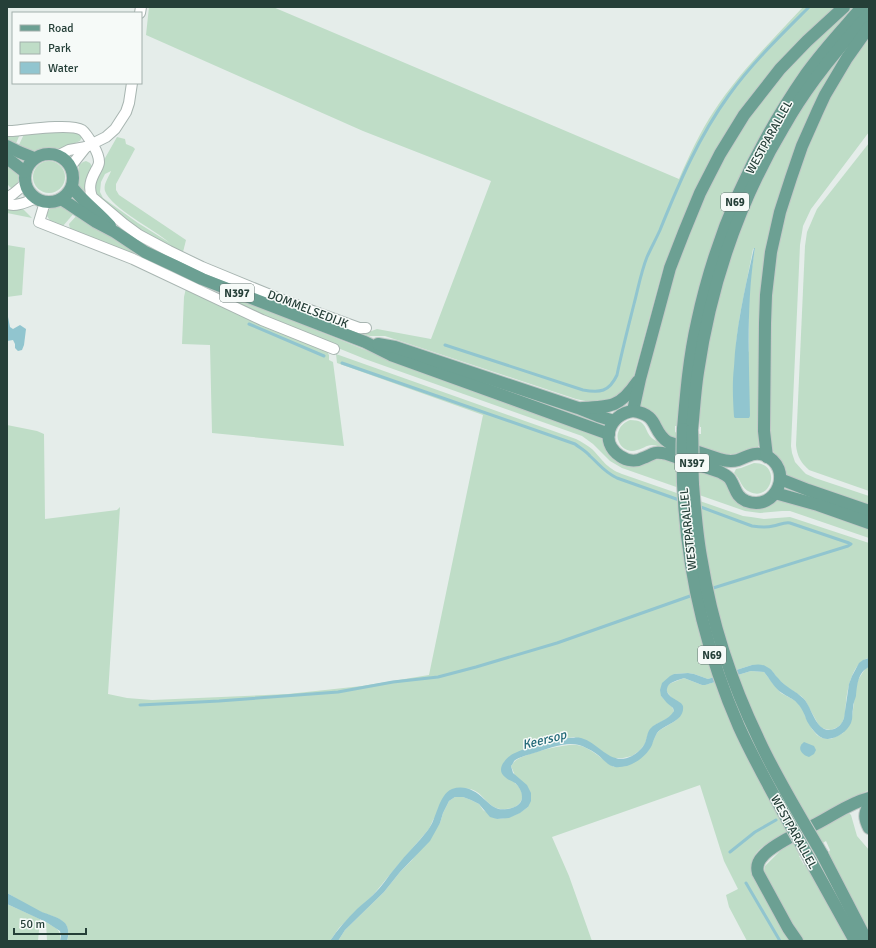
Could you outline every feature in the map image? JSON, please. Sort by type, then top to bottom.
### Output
[{"type":"main road","points":[[609,434],[614,421],[621,415],[633,411],[640,378],[670,268],[700,192],[720,154],[744,115],[780,69],[807,41],[844,7]]},
{"type":"main road","name":"WESTPARALLEL","points":[[862,7],[838,33],[807,73],[788,101],[749,172],[733,206],[713,260],[697,323],[688,371],[688,430],[697,527],[702,563],[719,637],[743,704],[759,741],[822,854],[867,941]]},
{"type":"main road","name":"WESTPARALLEL","points":[[855,941],[775,798],[750,749],[715,663],[701,616],[688,543],[682,481],[682,455],[688,430],[706,328],[723,262],[741,210],[774,144],[796,106],[814,79],[869,14]]},
{"type":"main road","points":[[869,27],[825,95],[802,146],[780,212],[771,252],[766,295],[764,431],[768,457],[774,462],[780,473],[778,488],[775,494],[818,505],[869,523]]},
{"type":"main road","points":[[7,146],[34,158]]},
{"type":"main road","points":[[7,158],[25,178],[31,194],[41,200],[56,202],[68,194],[74,181],[71,166],[59,155],[52,154],[40,155],[34,158],[30,162],[25,178]]},
{"type":"main road","name":"DOMMELSEDIJK","points":[[72,187],[78,196],[102,217],[115,232]]},
{"type":"main road","name":"DOMMELSEDIJK","points":[[61,199],[146,252],[202,279],[365,342],[391,355],[609,434]]},
{"type":"main road","name":"DOMMELSEDIJK","points":[[365,342],[395,347],[614,421]]},
{"type":"main road","points":[[578,408],[596,408],[612,405],[630,393],[640,378]]},
{"type":"main road","name":"N397","points":[[633,411],[648,416],[662,437],[668,442],[725,461],[734,460],[752,454],[760,454],[768,457]]},
{"type":"main road","name":"N397","points":[[609,434],[610,445],[615,452],[628,460],[639,460],[654,453],[667,454],[720,472],[730,479],[738,496],[745,500],[754,503],[763,502],[775,494]]},
{"type":"main road","points":[[780,479],[869,511]]},
{"type":"main road","points":[[796,941],[758,873],[756,868],[758,864],[763,856],[774,846],[822,821],[848,805],[869,798]]},
{"type":"main road","points":[[869,805],[865,812],[866,822],[869,828]]},
{"type":"street","points":[[59,155],[69,150],[89,146],[111,133],[121,121],[128,107],[132,84]]},
{"type":"street","name":"DOMMELSEDIJK","points":[[7,131],[11,132],[67,126],[79,128],[84,132],[89,146],[98,155],[100,163],[92,176],[90,183],[90,192],[92,197],[139,235],[182,258],[285,302],[358,328],[366,328]]},
{"type":"street","points":[[71,166],[89,146]]},
{"type":"street","points":[[7,198],[14,194],[25,178]]},
{"type":"street","points":[[7,204],[20,205],[41,200],[39,222],[133,259],[262,320],[334,349]]},
{"type":"green space","points":[[149,7],[273,7],[679,179],[699,136],[714,111],[734,83],[756,57],[803,7],[840,7],[764,84],[663,268],[634,375],[629,386],[611,401],[590,402],[576,399],[385,336],[370,336],[344,329],[166,256],[137,239],[108,218],[138,236],[366,333],[377,329],[431,339],[491,181],[363,131],[146,35]]},
{"type":"green space","points":[[848,7],[857,7],[778,111],[684,385],[675,432],[701,434],[699,393],[712,312],[744,213],[795,115],[846,45],[851,47],[778,210],[760,444],[757,448],[736,454],[723,455],[671,438],[639,406],[673,273],[719,161],[769,87]],"holes":[[[755,248],[749,299],[749,352],[736,343],[753,249]]]},
{"type":"green space","points":[[869,32],[869,132],[811,209],[803,226],[800,245],[791,446],[795,462],[806,474],[869,496],[869,508],[788,478],[783,466],[769,443],[767,332],[778,235],[813,127]]},
{"type":"green space","points":[[78,130],[82,137],[80,141],[61,149],[45,148],[33,151],[18,147],[25,132]]},
{"type":"green space","points":[[7,134],[20,134],[15,146],[7,142]]},
{"type":"green space","points":[[117,137],[125,139],[126,144],[135,149],[116,184],[116,190],[119,195],[186,240],[183,252],[200,263],[153,239],[97,198],[92,181]],"holes":[[[111,171],[105,183],[105,191],[109,198],[124,211],[170,243],[138,223],[103,198],[100,192],[101,182],[105,174]]]},
{"type":"green space","points":[[869,143],[869,491],[809,470],[800,459],[797,453],[796,445],[805,246],[807,232],[817,209]]},
{"type":"green space","points":[[49,161],[55,162],[62,168],[65,177],[64,183],[58,190],[49,193],[43,192],[36,186],[33,177],[34,171],[40,164]]},
{"type":"green space","points":[[86,161],[90,163],[93,168],[87,199],[78,186],[79,165]]},
{"type":"green space","points":[[7,165],[19,175],[18,182],[13,190],[7,184]]},
{"type":"green space","points":[[56,206],[64,206],[75,212],[63,226],[51,222],[47,216],[50,209]]},
{"type":"green space","points":[[21,207],[32,218],[7,213],[7,209]]},
{"type":"green space","points":[[78,214],[136,253],[231,296],[368,351],[601,437],[606,448],[651,460],[662,459],[716,475],[726,482],[731,493],[773,502],[785,500],[869,527],[869,538],[790,511],[760,513],[745,511],[622,468],[610,461],[593,444],[582,436],[365,359],[264,318],[70,229],[69,224]]},
{"type":"green space","points":[[7,245],[25,248],[22,295],[7,297]]},
{"type":"green space","points":[[186,288],[326,350],[329,355],[329,360],[333,362],[344,446],[212,433],[210,345],[182,344],[184,297]]},
{"type":"green space","points":[[336,354],[576,439],[592,449],[608,466],[622,474],[743,516],[764,519],[790,517],[869,543],[869,658],[863,660],[859,664],[849,683],[845,716],[842,723],[838,727],[831,730],[822,728],[801,696],[788,688],[772,671],[752,665],[708,679],[688,673],[674,674],[661,696],[673,709],[674,711],[672,715],[655,725],[648,734],[645,744],[632,756],[612,758],[574,737],[550,741],[526,749],[504,762],[522,794],[520,803],[509,809],[494,807],[475,791],[457,788],[433,820],[429,829],[374,894],[339,928],[330,941],[67,941],[68,931],[64,923],[32,908],[7,893],[7,425],[37,431],[44,434],[45,519],[117,510],[120,507],[108,694],[127,698],[152,700],[288,694],[362,686],[429,675],[483,415],[337,363]]},
{"type":"green space","points":[[419,360],[604,423],[603,427]]},
{"type":"green space","points":[[630,420],[636,420],[643,424],[650,436],[656,441],[668,446],[667,449],[656,445],[634,451],[629,451],[624,448],[618,440],[618,433],[622,425]]},
{"type":"green space","points":[[754,463],[763,465],[768,469],[771,475],[771,481],[768,487],[764,492],[758,494],[747,491],[734,473],[736,469]]},
{"type":"green space","points":[[869,667],[869,790],[819,815],[762,847],[753,860],[752,866],[793,941],[747,941],[729,907],[726,895],[738,889],[724,861],[700,785],[552,837],[569,876],[592,941],[338,941],[345,930],[384,892],[412,860],[440,823],[449,801],[455,797],[463,797],[471,800],[479,804],[483,810],[497,819],[513,816],[528,807],[511,766],[520,758],[535,752],[555,747],[577,745],[587,748],[614,767],[648,751],[657,733],[679,717],[673,699],[667,692],[667,687],[669,684],[684,678],[702,685],[751,671],[764,672],[781,693],[798,703],[812,729],[817,735],[822,738],[831,739],[843,733],[852,717],[858,680],[866,668]]},
{"type":"green space","points":[[849,813],[851,815],[857,836],[869,850],[869,938],[828,855],[830,854],[830,850],[826,841],[799,856],[804,865],[806,864],[809,866],[808,869],[810,873],[812,872],[853,941],[800,941],[767,882],[764,872],[765,866],[781,850]]},
{"type":"green space","points":[[7,904],[40,919],[38,941],[7,941]]},
{"type":"green space","points":[[46,922],[59,931],[60,941],[47,941]]},
{"type":"water","points":[[754,248],[749,311],[750,416],[749,418],[735,418],[733,386],[735,352],[744,293]]},
{"type":"water","points":[[7,316],[10,327],[13,329],[20,325],[26,329],[22,350],[18,351],[15,348],[13,340],[7,341]]},
{"type":"water","points":[[869,658],[869,667],[860,675],[853,705],[851,723],[845,731],[837,737],[828,739],[819,736],[812,729],[803,711],[794,700],[777,689],[764,672],[751,671],[705,685],[684,678],[671,683],[667,690],[670,696],[682,704],[683,711],[681,716],[660,730],[653,740],[648,752],[631,765],[620,767],[612,766],[598,755],[574,744],[556,746],[518,758],[511,766],[513,773],[527,785],[531,793],[531,801],[528,807],[509,818],[497,819],[490,817],[479,804],[463,797],[455,797],[449,801],[440,823],[430,841],[400,872],[384,892],[345,930],[338,941],[330,941],[339,928],[379,889],[428,830],[447,792],[456,788],[469,789],[499,809],[515,807],[521,802],[522,796],[519,788],[515,783],[507,779],[501,771],[502,765],[511,755],[545,743],[566,738],[581,738],[594,744],[605,753],[617,759],[624,759],[632,756],[640,750],[646,741],[650,729],[669,717],[674,711],[673,708],[661,696],[660,690],[662,683],[670,676],[674,674],[688,673],[708,679],[756,664],[772,670],[784,684],[804,699],[819,725],[828,730],[834,729],[840,725],[844,718],[849,684],[852,676],[859,663]]},
{"type":"water","points":[[804,742],[814,746],[816,750],[814,754],[809,757],[804,755],[800,749]]},
{"type":"water","points":[[7,893],[65,923],[68,929],[67,941],[60,941],[60,931],[46,922],[7,904]]},
{"type":"waterway","points":[[445,345],[583,390],[599,391],[611,385],[617,375],[645,263],[682,177],[699,143],[718,111],[738,83],[767,50],[809,7]]},
{"type":"waterway","points":[[249,324],[324,356]]},
{"type":"waterway","points":[[342,363],[575,444],[613,476],[682,501]]},
{"type":"waterway","points":[[698,506],[752,526],[768,527],[790,523],[851,544],[710,589]]},
{"type":"waterway","points":[[140,705],[338,692],[393,682],[438,677],[557,643],[693,595]]},
{"type":"waterway","points":[[730,852],[755,832],[776,820]]},
{"type":"waterway","points":[[746,883],[780,941]]},
{"type":"water label","name":"Keersop","points":[[544,739]]}]
